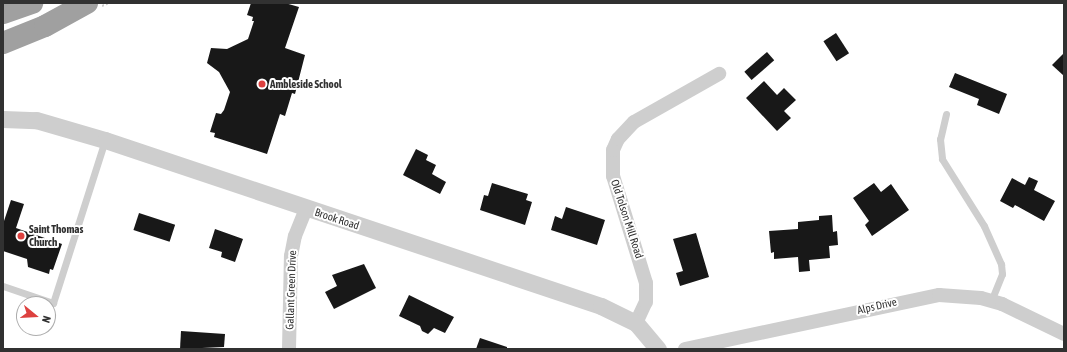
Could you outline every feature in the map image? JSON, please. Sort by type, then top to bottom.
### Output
[{"type":"highway","points":[[3,13],[32,3]]},
{"type":"highway","points":[[3,43],[45,26],[87,3]]},
{"type":"street","name":"Old Tolson Mill Road","points":[[636,323],[646,302],[646,283],[613,176],[613,150],[618,138],[634,122],[719,74]]},
{"type":"street","name":"Brook Road","points":[[3,119],[36,120],[105,140],[306,209],[601,306],[636,323],[658,349]]},
{"type":"street","name":"Gallant Green Drive","points":[[289,349],[291,256],[295,236],[306,209]]},
{"type":"street","name":"Alps Drive","points":[[685,349],[919,297],[960,295],[992,300],[1014,309],[1064,334]]},
{"type":"lane","points":[[946,114],[940,139],[942,159],[984,226],[1001,264],[1002,274],[992,300]]},
{"type":"lane","points":[[3,286],[53,303],[105,140]]},
{"type":"building","name":"Ambleside School","points":[[251,3],[285,3],[299,7],[285,48],[305,55],[295,94],[292,93],[285,116],[280,114],[267,154],[214,137],[215,133],[210,132],[216,113],[221,114],[224,110],[230,92],[219,72],[207,63],[211,48],[227,49],[248,39],[254,21],[252,21],[253,17],[247,15]]},
{"type":"building","points":[[836,33],[849,53],[836,61],[823,41]]},
{"type":"building","points":[[767,52],[774,60],[752,80],[744,72]]},
{"type":"building","points":[[1064,53],[1064,76],[1052,65]]},
{"type":"building","points":[[955,73],[1007,94],[999,114],[977,105],[979,99],[949,87]]},
{"type":"building","points":[[764,81],[777,95],[784,88],[796,100],[784,111],[791,118],[777,131],[746,98]]},
{"type":"building","points":[[416,149],[428,155],[426,160],[436,165],[432,174],[446,182],[440,194],[403,175]]},
{"type":"building","points":[[1029,177],[1038,181],[1034,190],[1055,201],[1044,221],[1015,205],[1013,208],[1000,201],[1012,178],[1025,185]]},
{"type":"building","points":[[492,183],[528,194],[526,200],[532,202],[525,225],[480,210],[484,195],[488,196]]},
{"type":"building","points":[[874,183],[881,192],[891,184],[909,210],[872,236],[865,225],[869,221],[853,198]]},
{"type":"building","name":"Saint Thomas Church","points":[[11,200],[24,204],[16,228],[62,244],[53,270],[50,269],[49,274],[28,267],[27,259],[3,251],[3,224]]},
{"type":"building","points":[[566,207],[605,220],[597,245],[551,230],[555,216],[562,219]]},
{"type":"building","points":[[139,213],[175,225],[170,242],[133,230]]},
{"type":"building","points":[[832,215],[833,232],[837,231],[838,245],[829,246],[830,258],[809,260],[810,271],[799,272],[798,257],[774,259],[774,252],[771,253],[769,231],[798,229],[798,222],[819,220],[819,216]]},
{"type":"building","points":[[215,229],[243,239],[235,262],[221,257],[222,252],[209,248]]},
{"type":"building","points":[[696,233],[709,277],[680,286],[676,273],[683,271],[673,239]]},
{"type":"building","points":[[364,264],[376,288],[334,309],[325,292],[337,286],[332,275]]},
{"type":"building","points":[[409,295],[454,317],[445,333],[434,328],[428,334],[422,331],[420,326],[399,316]]},
{"type":"building","points":[[181,331],[225,334],[224,347],[180,349]]},
{"type":"building","points":[[480,338],[507,347],[507,349],[476,349]]},
{"type":"place","name":"Ambleside School","points":[[262,84]]},
{"type":"place","name":"Saint Thomas Church","points":[[21,236]]}]
